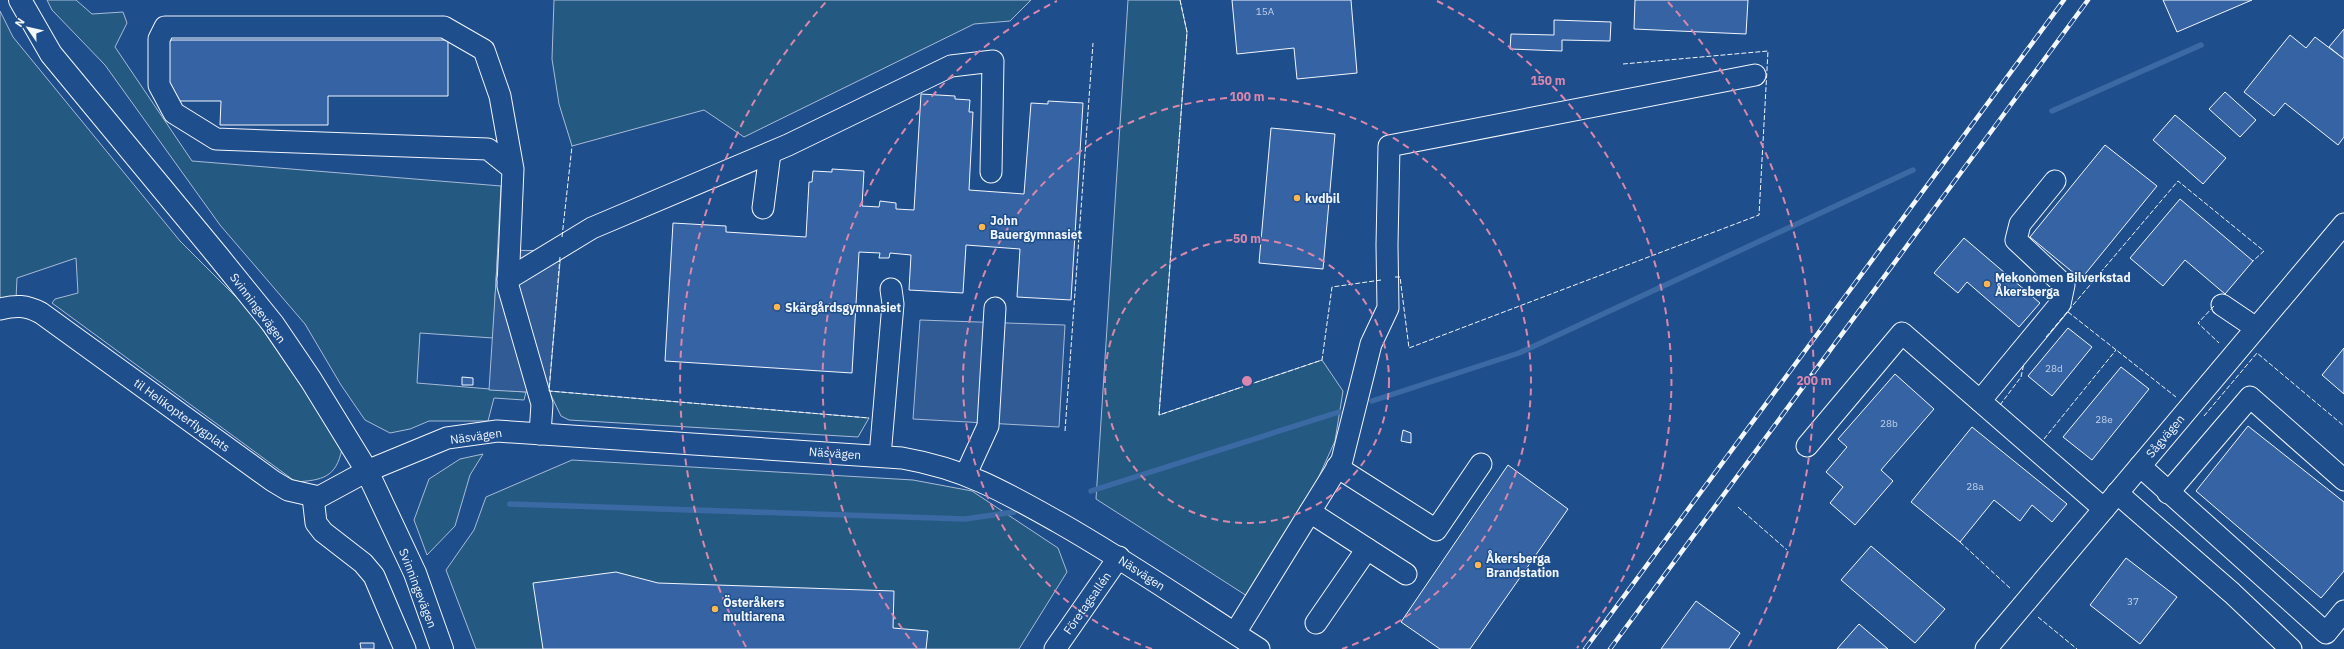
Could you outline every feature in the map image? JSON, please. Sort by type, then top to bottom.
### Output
[{"type":"main road","name":"Svinningevägen","points":[[20,0],[51,54],[172,198],[273,324],[311,380],[367,470],[415,573],[442,649]]},
{"type":"street","points":[[513,169],[488,149],[216,139],[174,113],[158,85],[159,39],[165,27],[444,27],[484,50],[500,96],[513,169],[508,286],[542,404],[540,434]]},
{"type":"street","points":[[508,279],[592,228],[770,153],[951,66],[993,61],[991,172]]},
{"type":"street","points":[[1234,634],[1342,460],[1371,344],[1388,308],[1387,245],[1389,146],[1755,75]]},
{"type":"street","points":[[763,208],[770,153]]},
{"type":"street","points":[[1980,401],[2060,304],[2064,285],[2016,240],[2020,224],[2056,181]]},
{"type":"street","name":"Sågvägen","points":[[1986,649],[2344,224]]},
{"type":"street","points":[[880,456],[893,304],[891,289]]},
{"type":"street","name":"til Helikopterflygplats","points":[[0,309],[17,305],[30,307],[41,313],[273,482],[288,490],[313,496]]},
{"type":"street","points":[[2222,305],[2256,328]]},
{"type":"street","points":[[966,474],[988,426],[995,308]]},
{"type":"street","points":[[1807,446],[1902,333],[1980,401],[2232,593],[2291,649]]},
{"type":"street","points":[[2168,493],[2250,397],[2344,480]]},
{"type":"street","name":"Näsvägen","points":[[367,470],[447,438],[497,431],[880,456],[930,463],[966,474],[994,486],[1119,557],[1259,649]]},
{"type":"street","points":[[1337,467],[1436,530],[1481,464]]},
{"type":"street","points":[[2140,466],[2168,493],[2326,633],[2344,610]]},
{"type":"street","points":[[367,470],[319,497],[313,496],[316,523],[323,532],[363,563],[374,576],[405,649]]},
{"type":"street","points":[[1310,512],[1406,574]]},
{"type":"street","points":[[1316,623],[1367,549]]},
{"type":"street","name":"Företagsallén","points":[[1056,648],[1119,557]]},
{"type":"shaded area","points":[[47,0],[76,0],[92,14],[123,12],[127,23],[115,47],[192,161],[501,186],[493,338],[420,333],[417,383],[526,392],[524,400],[494,398],[488,421],[429,421],[410,429],[390,433],[365,420],[341,385],[305,324],[220,225],[105,65],[52,10]]},
{"type":"shaded area","points":[[554,0],[1031,0],[1010,21],[974,24],[744,137],[704,110],[572,146],[559,104],[552,59]]},
{"type":"shaded area","points":[[1128,0],[1180,0],[1187,32],[1159,415],[1322,360],[1343,391],[1335,441],[1302,514],[1247,596],[1096,499]]},
{"type":"shaded area","points":[[0,11],[13,37],[180,241],[249,310],[322,416],[342,449],[336,466],[332,472],[326,476],[313,480],[296,482],[52,303],[55,299],[78,293],[76,258],[17,278],[16,299],[0,301]]},
{"type":"shaded area","points":[[498,250],[561,251],[549,391],[526,392],[489,390]]},
{"type":"shaded area","points":[[920,320],[1065,325],[1059,427],[913,419]]},
{"type":"shaded area","points":[[549,391],[869,418],[858,437],[569,420],[561,416]]},
{"type":"shaded area","points":[[483,454],[470,475],[455,526],[427,555],[414,520],[429,479],[460,459]]},
{"type":"shaded area","points":[[572,460],[913,480],[972,491],[1058,548],[1067,572],[1019,649],[476,649],[446,570],[474,530],[486,497]]},
{"type":"building","points":[[1232,0],[1351,0],[1357,73],[1297,79],[1294,48],[1237,54]]},
{"type":"building","points":[[1635,0],[1748,0],[1746,34],[1634,29]]},
{"type":"building","points":[[2163,0],[2252,0],[2177,32]]},
{"type":"building","points":[[1554,20],[1611,22],[1610,41],[1562,40],[1562,51],[1510,49],[1511,34],[1554,35]]},
{"type":"building","points":[[2344,29],[2344,59],[2329,47]]},
{"type":"building","points":[[2290,35],[2306,48],[2315,37],[2344,59],[2344,137],[2338,145],[2285,103],[2274,116],[2244,92]]},
{"type":"building","points":[[169,40],[448,40],[448,96],[328,96],[328,125],[220,125],[221,101],[168,101]]},
{"type":"building","points":[[2225,92],[2256,120],[2240,137],[2209,109]]},
{"type":"building","points":[[921,94],[955,96],[955,99],[970,100],[969,112],[973,112],[969,190],[1024,194],[1031,103],[1048,104],[1048,101],[1083,103],[1071,300],[1017,297],[1020,249],[966,245],[963,293],[909,290],[911,255],[890,253],[889,258],[879,258],[880,253],[859,252],[852,373],[665,361],[673,223],[726,226],[726,232],[806,237],[809,182],[812,182],[813,171],[832,172],[832,169],[864,171],[862,206],[879,207],[880,201],[896,203],[896,209],[914,210]]},
{"type":"building","points":[[2175,115],[2226,158],[2203,184],[2153,140]]},
{"type":"building","name":"kvdbil","points":[[1271,128],[1335,134],[1323,269],[1259,263]]},
{"type":"building","points":[[2105,145],[2157,186],[2081,279],[2030,237]]},
{"type":"building","points":[[2180,199],[2253,261],[2225,294],[2185,260],[2163,286],[2130,258]]},
{"type":"building","points":[[1964,238],[2040,303],[2019,327],[1967,282],[1958,293],[1934,273]]},
{"type":"building","points":[[2068,328],[2092,347],[2052,396],[2028,376]]},
{"type":"building","points":[[2344,348],[2344,394],[2322,375]]},
{"type":"building","points":[[2121,367],[2149,389],[2092,460],[2063,437]]},
{"type":"building","points":[[1895,374],[1934,409],[1881,470],[1893,481],[1855,525],[1830,503],[1843,487],[1826,472],[1847,447],[1838,439]]},
{"type":"building","points":[[462,377],[473,378],[473,385],[462,385]]},
{"type":"building","points":[[2248,426],[2344,502],[2344,571],[2321,598],[2196,491]]},
{"type":"building","points":[[1972,427],[2067,504],[2052,522],[2032,505],[2020,521],[1994,500],[1960,542],[1911,502]]},
{"type":"building","points":[[1403,430],[1411,433],[1411,443],[1401,441]]},
{"type":"building","name":"Åkersberga Brandstation","points":[[1508,465],[1568,509],[1470,649],[1440,649],[1401,622]]},
{"type":"building","points":[[1871,546],[1945,609],[1915,643],[1841,580]]},
{"type":"building","points":[[2126,558],[2177,597],[2140,644],[2090,605]]},
{"type":"building","name":"Österåkers multiarena","points":[[616,572],[658,583],[894,591],[893,628],[928,631],[926,649],[543,649],[533,583]]},
{"type":"building","points":[[1696,601],[1740,633],[1729,649],[1661,649]]},
{"type":"building","points":[[1859,624],[1888,649],[1837,649]]},
{"type":"building","points":[[360,643],[374,643],[374,649],[361,649]]},
{"type":"waterway","points":[[2052,111],[2201,45]]},
{"type":"waterway","points":[[1372,401],[1519,353],[1913,170]]},
{"type":"waterway","points":[[1091,491],[1339,412]]},
{"type":"waterway","points":[[510,504],[965,519],[1014,512]]},
{"type":"railway","points":[[1585,649],[2064,0]]},
{"type":"railway","points":[[1610,649],[2088,0]]},
{"type":"fence","points":[[1180,0],[1187,32],[1159,415],[1322,360],[1332,287],[1381,280]]},
{"type":"fence","points":[[1065,431],[1093,43]]},
{"type":"fence","points":[[1395,277],[1400,277],[1409,348],[1759,215],[1768,51],[1623,64]]},
{"type":"fence","points":[[562,237],[572,146]]},
{"type":"fence","points":[[2046,337],[2178,181],[2264,251],[2253,261]]},
{"type":"fence","points":[[560,257],[549,391],[869,418]]},
{"type":"fence","points":[[2214,306],[2198,323],[2219,343]]},
{"type":"fence","points":[[2068,312],[2176,397]]},
{"type":"fence","points":[[2044,439],[2116,350]]},
{"type":"fence","points":[[2204,416],[2257,353],[2344,426]]},
{"type":"fence","points":[[2000,405],[2021,377],[2024,363]]},
{"type":"fence","points":[[1738,507],[1787,550]]},
{"type":"fence","points":[[1960,542],[2011,589]]},
{"type":"fence","points":[[2038,617],[2077,649]]},
{"type":"place","name":"kvdbil","points":[[1297,198]]},
{"type":"place","name":"John Bauergymnasiet","points":[[982,227]]},
{"type":"place","name":"Mekonomen Bilverkstad Åkersberga","points":[[1987,284]]},
{"type":"place","name":"Skärgårdsgymnasiet","points":[[777,307]]},
{"type":"place","name":"Åkersberga Brandstation","points":[[1478,565]]},
{"type":"place","name":"Österåkers multiarena","points":[[715,609]]}]
